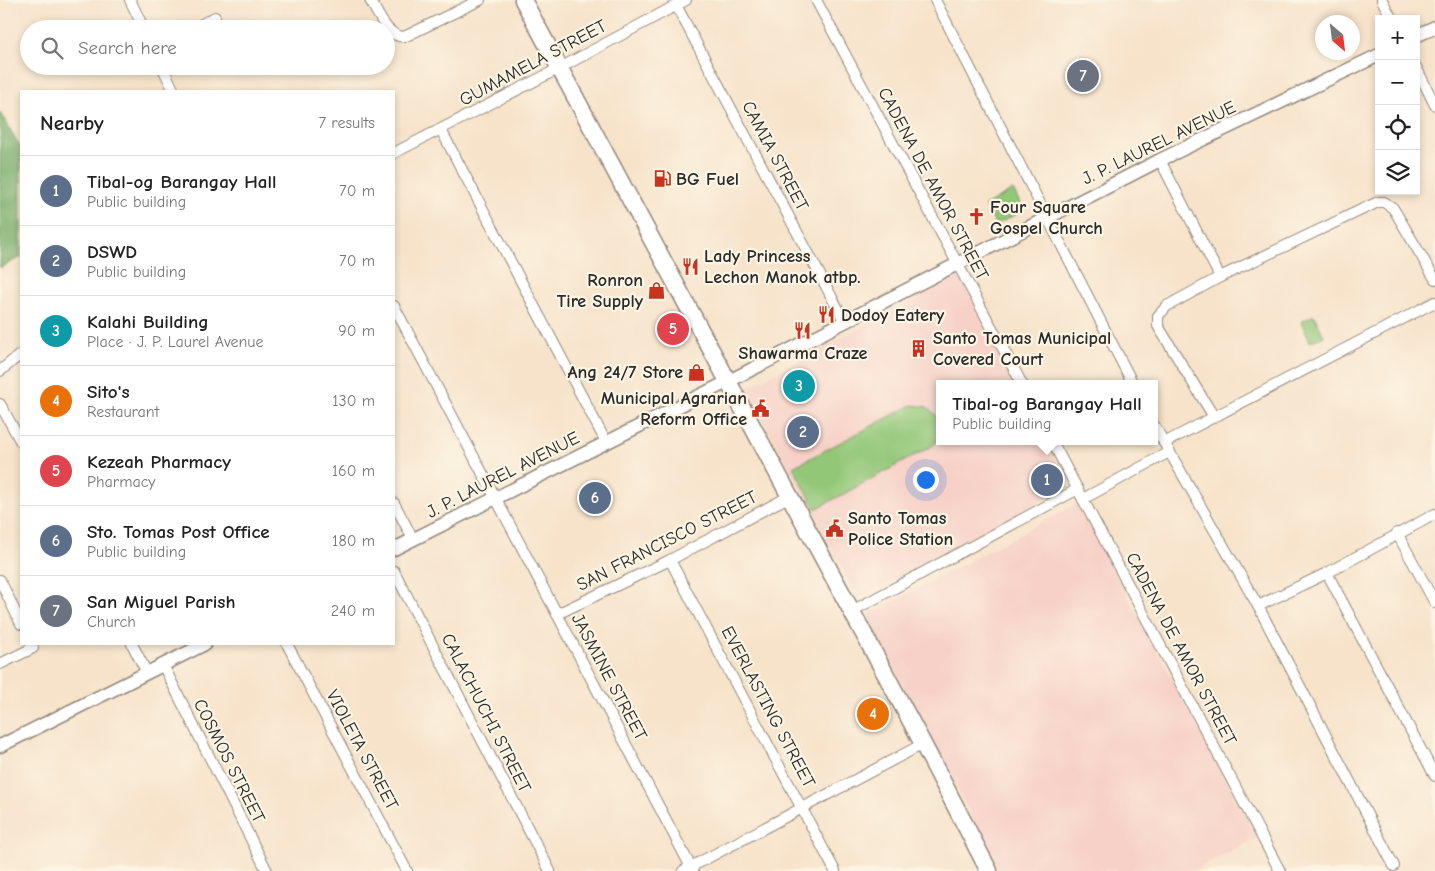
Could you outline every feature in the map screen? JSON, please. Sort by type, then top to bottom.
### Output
[{"type":"main road","points":[[523,0],[729,381],[989,871]]},
{"type":"street","points":[[130,0],[140,20]]},
{"type":"street","points":[[370,0],[382,20]]},
{"type":"street","points":[[395,35],[404,37],[480,0]]},
{"type":"street","name":"GUMAMELA STREET","points":[[395,153],[560,68],[686,0]]},
{"type":"street","name":"CADENA DE AMOR STREET","points":[[816,0],[1020,380]]},
{"type":"street","points":[[935,0],[1132,380]]},
{"type":"street","points":[[1382,0],[1390,15]]},
{"type":"street","name":"CAMIA STREET","points":[[676,5],[845,322]]},
{"type":"street","points":[[211,20],[215,18]]},
{"type":"street","points":[[1420,34],[1435,27]]},
{"type":"street","name":"J. P. LAUREL AVENUE","points":[[395,548],[729,381],[1160,160],[1375,57]]},
{"type":"street","points":[[166,75],[174,90]]},
{"type":"street","points":[[1420,75],[1435,105]]},
{"type":"street","points":[[441,130],[606,442]]},
{"type":"street","points":[[1160,160],[1220,277]]},
{"type":"street","points":[[1214,417],[1161,333],[1158,322],[1161,311],[1167,306],[1220,277],[1369,204],[1384,202],[1393,208],[1435,279]]},
{"type":"street","points":[[852,611],[1081,494],[1166,448],[1214,417],[1435,302]]},
{"type":"street","name":"JASMINE STREET","points":[[395,308],[689,869]]},
{"type":"street","points":[[0,371],[20,355]]},
{"type":"street","points":[[0,404],[20,440]]},
{"type":"street","points":[[1158,433],[1258,606],[1394,866]]},
{"type":"street","name":"CADENA DE AMOR STREET","points":[[1054,445],[1280,871]]},
{"type":"street","name":"SAN FRANCISCO STREET","points":[[557,614],[670,560],[790,496]]},
{"type":"street","points":[[395,505],[414,539]]},
{"type":"street","points":[[1258,606],[1327,573],[1397,533],[1435,514]]},
{"type":"street","points":[[1397,533],[1435,603]]},
{"type":"street","name":"EVERLASTING STREET","points":[[670,560],[803,807],[835,871]]},
{"type":"street","name":"CALACHUCHI STREET","points":[[395,573],[550,871]]},
{"type":"street","points":[[1327,573],[1435,776]]},
{"type":"street","points":[[0,580],[20,622]]},
{"type":"street","points":[[0,664],[33,648],[32,645]]},
{"type":"street","points":[[133,645],[147,673]]},
{"type":"street","points":[[0,746],[203,645]]},
{"type":"street","name":"VIOLETA STREET","points":[[289,645],[407,871]]},
{"type":"street","name":"COSMOS STREET","points":[[163,665],[266,871]]},
{"type":"street","points":[[689,869],[923,744]]},
{"type":"shaded area","points":[[960,276],[1014,380],[936,380],[936,445],[1048,445],[1069,486],[858,599],[746,388]]},
{"type":"shaded area","points":[[1078,503],[1257,838],[1192,871],[1000,871],[866,616]]},
{"type":"green space","points":[[0,112],[20,146],[20,258],[0,268]]},
{"type":"green space","points":[[1013,190],[1024,210],[996,225],[985,206]]},
{"type":"green space","points":[[1314,315],[1324,336],[1310,342],[1301,322]]},
{"type":"green space","points":[[912,405],[927,407],[936,415],[936,442],[934,445],[816,509],[793,467]]},
{"type":"place","name":"San Miguel Parish","points":[[1083,76]]},
{"type":"place","name":"BG Fuel","points":[[662,179]]},
{"type":"place","name":"Four Square Gospel Church","points":[[976,217]]},
{"type":"place","name":"Lady Princess Lechon Manok atbp.","points":[[690,266]]},
{"type":"place","name":"Ronron Tire Supply","points":[[657,290]]},
{"type":"place","name":"Dodoy Eatery","points":[[827,315]]},
{"type":"place","name":"Kezeah Pharmacy","points":[[673,329]]},
{"type":"place","name":"Shawarma Craze","points":[[803,330]]},
{"type":"place","name":"Santo Tomas Municipal Covered Court","points":[[919,348]]},
{"type":"place","name":"Ang 24/7 Store","points":[[697,372]]},
{"type":"place","name":"Kalahi Building","points":[[799,386]]},
{"type":"place","name":"Municipal Agrarian Reform Office","points":[[761,408]]},
{"type":"place","name":"DSWD","points":[[803,432]]},
{"type":"place","name":"Tibal-og Barangay Hall","points":[[1047,480]]},
{"type":"place","name":"Sto. Tomas Post Office","points":[[595,498]]},
{"type":"place","name":"Santo Tomas Police Station","points":[[834,528]]},
{"type":"place","name":"Sito's","points":[[873,714]]}]
